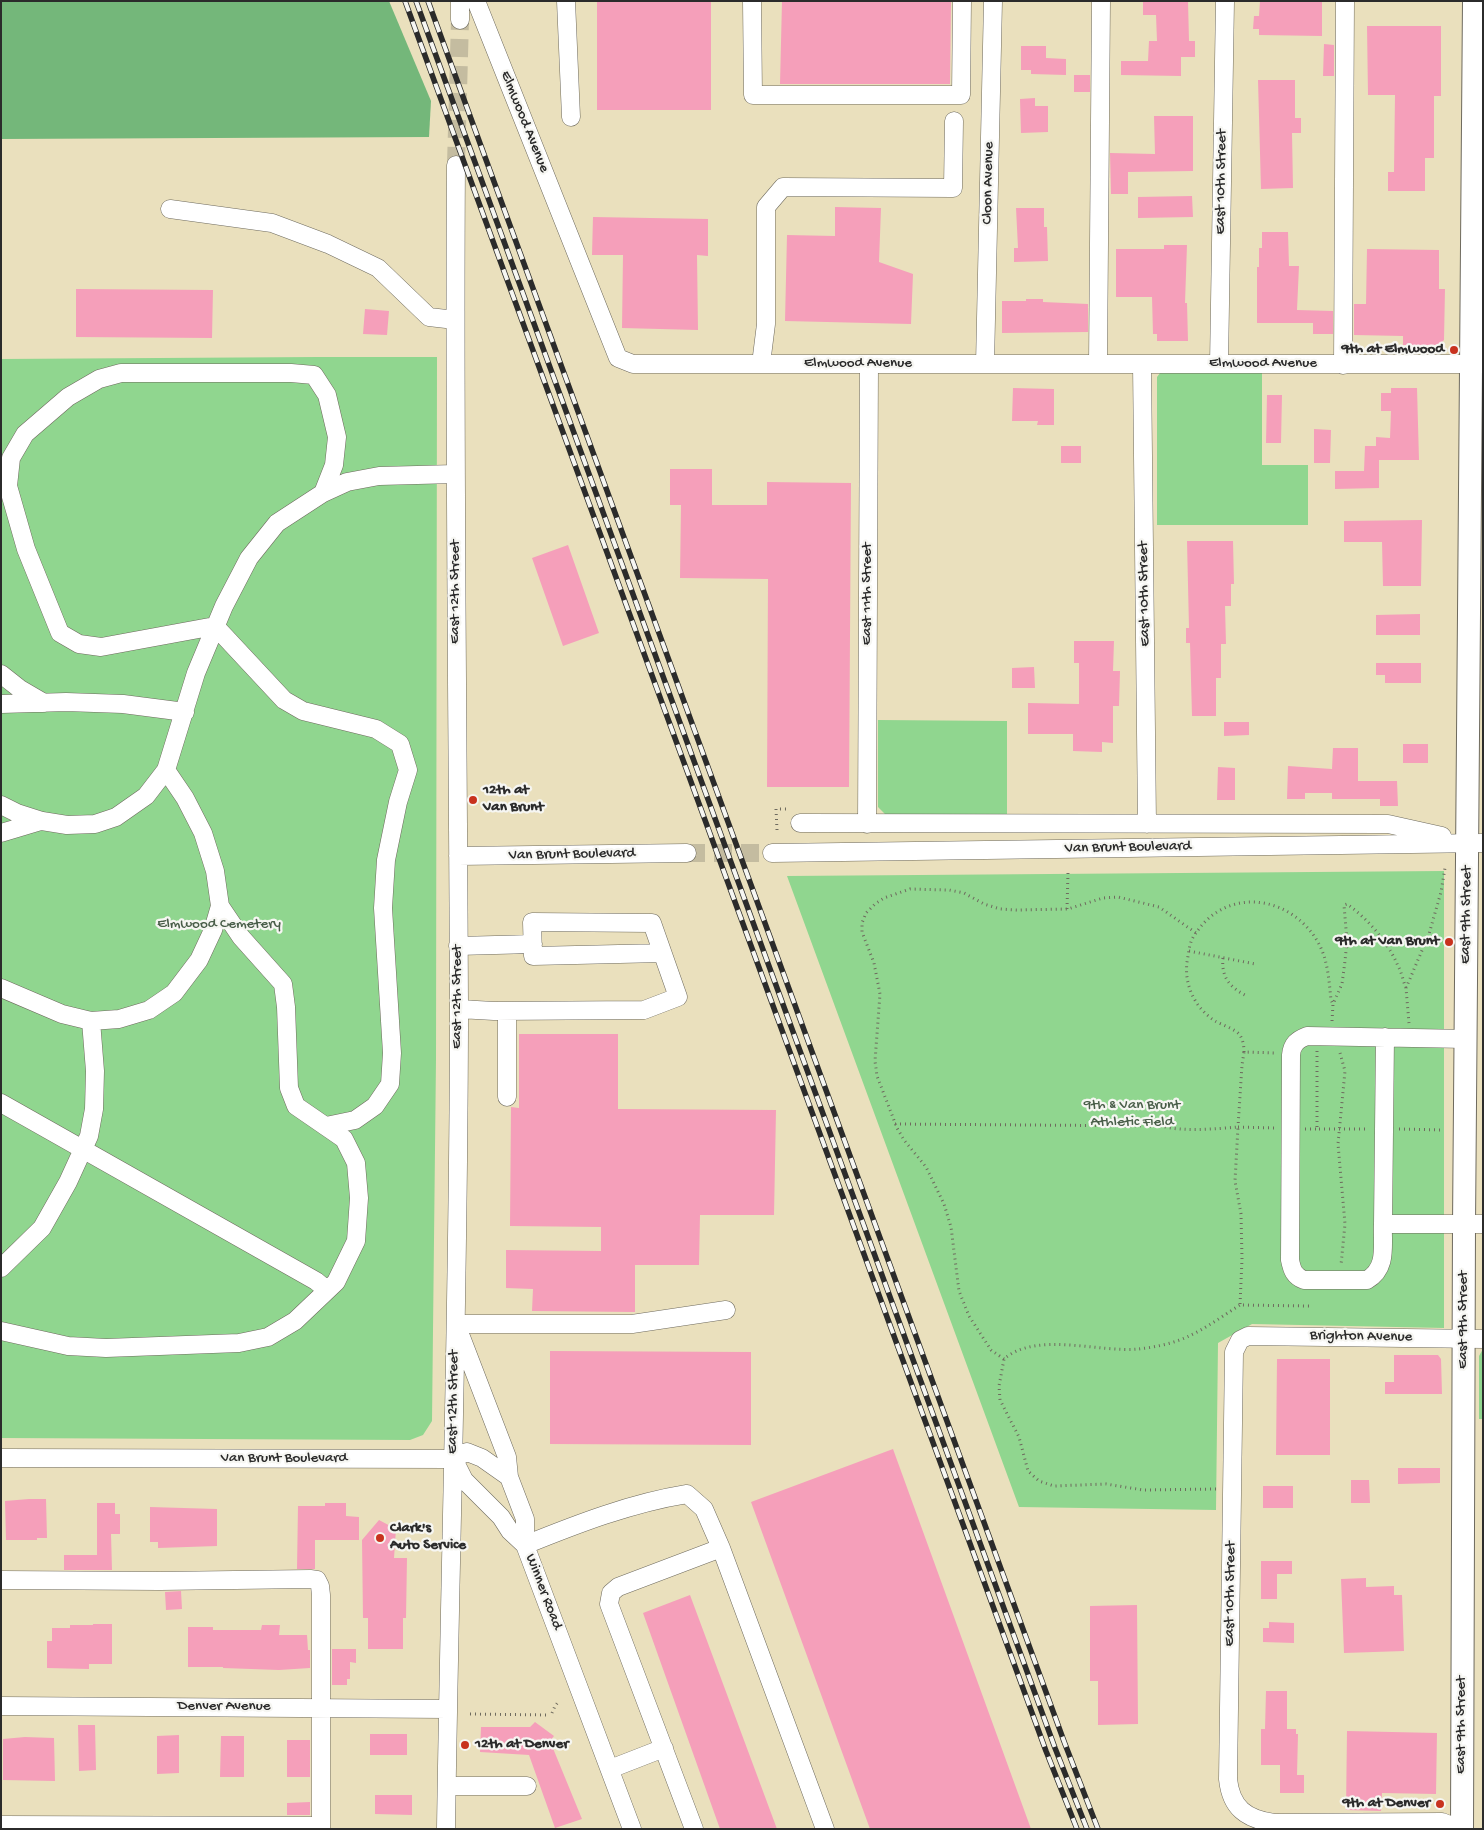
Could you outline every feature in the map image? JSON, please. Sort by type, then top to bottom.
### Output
[{"type":"main road","name":"East 9th Street","points":[[1461,1829],[1474,1224],[1466,1039],[1475,843],[1478,121],[1474,1]]},
{"type":"street","points":[[460,1],[460,20]]},
{"type":"street","name":"Elmwood Avenue","points":[[476,1],[618,358],[633,364],[1477,364]]},
{"type":"street","points":[[566,1],[571,118]]},
{"type":"street","points":[[752,1],[753,95],[960,95],[962,1]]},
{"type":"street","name":"Cloon Avenue","points":[[985,364],[993,1]]},
{"type":"street","points":[[1098,364],[1101,1]]},
{"type":"street","name":"East 10th Street","points":[[1218,364],[1224,1]]},
{"type":"street","points":[[1343,365],[1346,1]]},
{"type":"street","points":[[761,364],[766,324],[766,207],[783,187],[953,188],[954,121]]},
{"type":"street","name":"East 12th Street","points":[[446,1829],[454,1459],[459,1009],[455,474],[456,165]]},
{"type":"street","points":[[170,209],[272,223],[328,244],[378,268],[429,317],[455,320]]},
{"type":"street","name":"East 11th Street","points":[[867,824],[869,364]]},
{"type":"street","name":"East 10th Street","points":[[1142,364],[1147,824]]},
{"type":"street","points":[[215,626],[101,647],[78,644],[60,632],[26,549],[8,486],[11,458],[25,434],[68,396],[99,379],[121,373],[292,372],[314,375],[327,395],[337,437],[334,464],[323,493]]},
{"type":"street","points":[[1,805],[42,821],[66,825],[95,824],[116,818],[146,796],[166,770],[196,673],[215,626],[249,558],[277,523],[323,493],[347,482],[379,476],[455,474]]},
{"type":"street","points":[[215,626],[284,700],[303,711],[376,728],[400,744],[408,770],[398,802],[386,860],[383,899],[392,1053],[390,1084],[375,1106],[355,1120],[326,1126]]},
{"type":"street","points":[[1,674],[44,702]]},
{"type":"street","points":[[1,704],[66,702],[123,704],[185,712]]},
{"type":"street","points":[[1,1331],[68,1346],[106,1348],[239,1343],[268,1338],[295,1321],[336,1282],[356,1241],[359,1198],[356,1163],[344,1139],[296,1106],[289,1088],[286,1007],[283,984],[241,937],[220,906],[214,871],[203,833],[185,798],[166,770]]},
{"type":"street","points":[[1,832],[42,821]]},
{"type":"street","points":[[800,823],[1388,824],[1475,843]]},
{"type":"street","name":"Van Brunt Boulevard","points":[[772,853],[1475,843]]},
{"type":"street","name":"Van Brunt Boulevard","points":[[458,856],[687,853]]},
{"type":"street","points":[[1,988],[62,1014],[91,1021],[119,1019],[149,1010],[174,993],[199,960],[213,930],[220,906]]},
{"type":"street","points":[[459,1009],[644,1010],[678,997],[652,923],[532,922],[533,956],[662,953]]},
{"type":"street","points":[[458,946],[532,944]]},
{"type":"street","points":[[507,1010],[507,1097]]},
{"type":"street","points":[[1,1268],[42,1228],[68,1182],[89,1136],[94,1109],[91,1021]]},
{"type":"street","points":[[1385,1037],[1383,1224],[1382,1263],[1380,1270],[1368,1280],[1304,1280],[1297,1277],[1292,1270],[1290,1260],[1292,1048],[1297,1040],[1325,1032],[1385,1037],[1466,1039]]},
{"type":"street","points":[[1,1104],[316,1281],[327,1290]]},
{"type":"street","points":[[1383,1224],[1474,1224]]},
{"type":"street","points":[[456,1324],[632,1324],[726,1310]]},
{"type":"street","name":"Winner Road","points":[[456,1324],[507,1457],[509,1477],[525,1520],[525,1545],[632,1829]]},
{"type":"street","name":"Brighton Avenue","points":[[1240,1340],[1248,1336],[1473,1339]]},
{"type":"street","name":"East 10th Street","points":[[1240,1340],[1234,1352],[1229,1789],[1231,1798],[1241,1811],[1262,1822],[1442,1822],[1461,1829]]},
{"type":"street","name":"Van Brunt Boulevard","points":[[1,1458],[454,1459],[467,1452],[482,1458],[509,1477]]},
{"type":"street","points":[[454,1459],[464,1480],[501,1517],[510,1531],[525,1545],[580,1523],[669,1497],[687,1494],[704,1508],[721,1548],[825,1829]]},
{"type":"street","points":[[694,1829],[609,1604],[611,1593],[618,1587],[721,1548]]},
{"type":"street","points":[[1,1580],[317,1580],[321,1595],[322,1708],[321,1827],[1,1825]]},
{"type":"street","name":"Denver Avenue","points":[[1,1706],[448,1709]]},
{"type":"street","points":[[610,1769],[664,1748]]},
{"type":"street","points":[[447,1786],[527,1786]]},
{"type":"path","points":[[777,830],[776,809],[789,809]]},
{"type":"path","points":[[1406,988],[1429,934],[1441,892],[1445,868]]},
{"type":"path","points":[[1067,909],[1068,872]]},
{"type":"path","points":[[1004,1359],[991,1350],[969,1316],[959,1291],[954,1241],[944,1204],[926,1167],[904,1140],[895,1124],[877,1076],[875,1061],[880,994],[874,963],[862,932],[862,923],[866,914],[884,898],[910,889],[949,890],[964,893],[984,904],[1008,910],[1067,909],[1103,898],[1118,897],[1159,908],[1196,933]]},
{"type":"path","points":[[1240,1305],[1242,1260],[1241,1214],[1235,1180],[1244,1045],[1239,1034],[1204,1012],[1189,989],[1186,979],[1192,937],[1200,927],[1218,912],[1239,903],[1248,901],[1264,902],[1282,909],[1303,923],[1318,943],[1327,967],[1333,1004]]},
{"type":"path","points":[[1317,1129],[1325,1032],[1332,1025],[1333,1004],[1342,984],[1345,961],[1347,941],[1344,905],[1347,904],[1366,919],[1386,945],[1398,966],[1406,988],[1409,1026],[1403,1026]]},
{"type":"path","points":[[1189,951],[1255,964]]},
{"type":"path","points":[[1224,958],[1224,974],[1230,985],[1236,991],[1247,996]]},
{"type":"path","points":[[1325,1032],[1338,1047],[1345,1071],[1338,1144],[1345,1224],[1340,1280]]},
{"type":"path","points":[[1244,1052],[1280,1053]]},
{"type":"path","points":[[895,1124],[1162,1126],[1168,1128],[1204,1129],[1238,1127],[1444,1130]]},
{"type":"path","points":[[1232,1488],[1143,1490],[1088,1483],[1054,1486],[1039,1481],[1028,1471],[1019,1437],[1000,1400],[998,1386],[1004,1359],[1017,1351],[1036,1347],[1067,1344],[1125,1350],[1174,1342],[1191,1335],[1240,1305],[1309,1306]]},
{"type":"path","points":[[470,1714],[551,1714],[559,1701]]},
{"type":"green space","points":[[1,1],[389,1],[431,101],[429,137],[1,139]]},
{"type":"green space","name":"Elmwood Cemetery","points":[[437,357],[436,1059],[432,1421],[423,1435],[410,1440],[1,1438],[1,359]]},
{"type":"green space","points":[[1262,372],[1262,465],[1308,465],[1308,525],[1157,525],[1157,377],[1160,373]]},
{"type":"green space","points":[[878,720],[1007,721],[1007,815],[885,814],[878,807]]},
{"type":"green space","name":"9th & Van Brunt Athletic Field","points":[[1444,871],[1444,1328],[1252,1324],[1218,1343],[1216,1510],[1019,1507],[787,876]]},
{"type":"green space","points":[[1483,1349],[1483,1419],[1479,1419],[1479,1356]]},
{"type":"building","points":[[597,1],[711,1],[711,110],[597,110]]},
{"type":"building","points":[[782,1],[951,1],[950,84],[780,84]]},
{"type":"building","points":[[1143,1],[1188,1],[1189,41],[1195,41],[1195,57],[1181,57],[1181,76],[1121,75],[1121,61],[1148,61],[1149,41],[1157,41],[1156,15],[1143,15]]},
{"type":"building","points":[[1260,1],[1322,1],[1322,36],[1259,35],[1259,29],[1253,29],[1254,16],[1259,16]]},
{"type":"building","points":[[1367,26],[1441,26],[1441,96],[1434,96],[1434,158],[1425,158],[1425,191],[1388,191],[1388,172],[1394,172],[1395,95],[1368,95]]},
{"type":"building","points":[[1324,44],[1334,45],[1334,76],[1323,76]]},
{"type":"building","points":[[1021,46],[1046,46],[1046,58],[1066,59],[1066,75],[1031,74],[1031,70],[1021,70]]},
{"type":"building","points":[[1074,75],[1090,75],[1090,92],[1074,92]]},
{"type":"building","points":[[1258,80],[1295,80],[1295,118],[1301,118],[1301,133],[1292,133],[1293,188],[1261,189]]},
{"type":"building","points":[[1035,98],[1035,106],[1048,106],[1048,132],[1021,133],[1020,99]]},
{"type":"building","points":[[1154,116],[1193,116],[1193,171],[1128,172],[1128,194],[1111,194],[1110,153],[1155,154]]},
{"type":"building","points":[[1192,196],[1193,217],[1138,218],[1138,197]]},
{"type":"building","points":[[835,207],[881,208],[879,262],[913,274],[911,324],[785,321],[787,235],[835,236]]},
{"type":"building","points":[[1016,208],[1044,208],[1044,227],[1047,227],[1048,261],[1014,262],[1014,248],[1018,248]]},
{"type":"building","points":[[593,217],[708,219],[708,256],[697,255],[698,330],[622,328],[623,255],[592,255]]},
{"type":"building","points":[[1262,232],[1288,232],[1289,266],[1299,266],[1297,310],[1333,311],[1333,334],[1313,334],[1313,323],[1257,323],[1257,267],[1259,267],[1259,248],[1262,248]]},
{"type":"building","points":[[1164,245],[1187,245],[1185,303],[1187,303],[1188,341],[1157,341],[1157,334],[1153,334],[1152,297],[1116,297],[1116,249],[1164,249]]},
{"type":"building","points":[[1367,249],[1439,250],[1439,289],[1445,289],[1444,340],[1439,345],[1403,345],[1403,336],[1354,335],[1354,304],[1366,304]]},
{"type":"building","points":[[76,289],[213,290],[212,338],[76,337]]},
{"type":"building","points":[[1026,299],[1043,299],[1043,302],[1088,304],[1088,332],[1002,333],[1002,301],[1026,301]]},
{"type":"building","points":[[365,309],[389,311],[387,335],[363,334]]},
{"type":"building","points":[[1013,388],[1054,389],[1054,425],[1037,425],[1038,421],[1012,421]]},
{"type":"building","points":[[1391,388],[1417,388],[1419,460],[1379,460],[1379,488],[1335,489],[1335,471],[1364,471],[1365,446],[1376,446],[1376,437],[1390,438],[1391,411],[1381,411],[1381,393],[1391,393]]},
{"type":"building","points":[[1267,395],[1282,395],[1281,443],[1266,443]]},
{"type":"building","points":[[1314,429],[1331,430],[1330,463],[1314,463]]},
{"type":"building","points":[[1061,446],[1081,446],[1081,463],[1061,463]]},
{"type":"building","points":[[670,469],[712,469],[712,505],[767,505],[767,482],[851,483],[849,787],[767,787],[768,579],[680,578],[681,505],[670,505]]},
{"type":"building","points":[[1422,520],[1421,586],[1383,586],[1382,542],[1344,542],[1344,521]]},
{"type":"building","points":[[1187,541],[1233,541],[1234,584],[1231,584],[1231,606],[1225,606],[1226,644],[1221,644],[1221,678],[1216,678],[1216,716],[1192,716],[1190,643],[1186,643],[1186,628],[1189,628]]},
{"type":"building","points":[[568,545],[599,633],[563,646],[532,558]]},
{"type":"building","points":[[1420,614],[1420,635],[1376,635],[1376,615]]},
{"type":"building","points":[[1074,641],[1114,641],[1113,671],[1120,671],[1119,706],[1113,706],[1113,743],[1102,742],[1102,752],[1073,751],[1073,734],[1028,734],[1028,703],[1079,704],[1079,663],[1074,663]]},
{"type":"building","points":[[1376,663],[1421,663],[1421,683],[1385,683],[1385,675],[1376,675]]},
{"type":"building","points":[[1034,667],[1035,688],[1012,688],[1012,668]]},
{"type":"building","points":[[1224,722],[1249,722],[1249,735],[1224,736]]},
{"type":"building","points":[[1403,744],[1428,744],[1428,763],[1403,763]]},
{"type":"building","points":[[1333,748],[1358,748],[1358,781],[1397,781],[1398,806],[1380,806],[1380,799],[1332,799],[1332,793],[1305,793],[1305,799],[1287,799],[1288,766],[1332,769]]},
{"type":"building","points":[[1218,767],[1235,768],[1235,800],[1217,800]]},
{"type":"building","points":[[519,1034],[618,1034],[618,1109],[776,1110],[774,1215],[700,1215],[699,1265],[635,1265],[635,1312],[532,1311],[533,1289],[506,1288],[506,1250],[601,1251],[601,1227],[510,1226],[511,1107],[519,1108]]},
{"type":"building","points":[[550,1351],[751,1352],[751,1445],[550,1444]]},
{"type":"building","points":[[1394,1355],[1438,1355],[1441,1359],[1442,1394],[1385,1394],[1385,1382],[1394,1382]]},
{"type":"building","points":[[1277,1359],[1330,1359],[1330,1455],[1276,1455]]},
{"type":"building","points":[[893,1449],[1031,1829],[870,1829],[751,1502]]},
{"type":"building","points":[[1398,1468],[1440,1468],[1440,1483],[1398,1484]]},
{"type":"building","points":[[1351,1480],[1369,1480],[1370,1503],[1351,1503]]},
{"type":"building","points":[[1263,1486],[1293,1486],[1293,1508],[1263,1508]]},
{"type":"building","points":[[46,1499],[47,1538],[37,1538],[37,1540],[6,1540],[5,1501]]},
{"type":"building","points":[[97,1503],[115,1503],[115,1514],[120,1514],[120,1534],[111,1534],[112,1570],[64,1570],[64,1555],[97,1555]]},
{"type":"building","points":[[325,1503],[346,1503],[346,1516],[359,1517],[359,1540],[315,1540],[315,1569],[297,1569],[298,1506],[325,1506]]},
{"type":"building","points":[[150,1507],[217,1509],[217,1546],[158,1548],[158,1542],[150,1542]]},
{"type":"building","points":[[379,1520],[396,1529],[394,1558],[407,1558],[406,1618],[403,1618],[403,1649],[368,1649],[368,1618],[363,1618],[362,1540]]},
{"type":"building","points":[[1261,1561],[1292,1561],[1292,1574],[1277,1574],[1277,1599],[1261,1599]]},
{"type":"building","points":[[1366,1578],[1366,1587],[1394,1586],[1394,1595],[1402,1595],[1404,1651],[1344,1653],[1341,1579]]},
{"type":"building","points":[[181,1591],[182,1609],[166,1610],[165,1592]]},
{"type":"building","points":[[690,1595],[777,1829],[720,1829],[643,1613]]},
{"type":"building","points":[[1137,1605],[1138,1724],[1098,1725],[1098,1681],[1090,1681],[1090,1606]]},
{"type":"building","points":[[1269,1622],[1294,1623],[1294,1643],[1263,1642],[1263,1628],[1269,1628]]},
{"type":"building","points":[[112,1624],[112,1664],[89,1664],[89,1669],[47,1668],[47,1641],[52,1641],[52,1628],[70,1628],[70,1625]]},
{"type":"building","points":[[262,1625],[280,1625],[279,1635],[307,1635],[308,1650],[310,1650],[310,1668],[279,1670],[188,1667],[188,1627],[213,1627],[213,1630],[261,1630]]},
{"type":"building","points":[[332,1649],[356,1649],[356,1663],[350,1662],[350,1679],[347,1679],[347,1685],[332,1685]]},
{"type":"building","points":[[1266,1691],[1287,1691],[1287,1729],[1296,1729],[1296,1734],[1298,1734],[1297,1775],[1304,1775],[1304,1793],[1280,1793],[1280,1765],[1261,1765],[1261,1729],[1265,1729]]},
{"type":"building","points":[[535,1722],[554,1736],[550,1741],[582,1819],[555,1828],[529,1755],[480,1752],[481,1727],[530,1727]]},
{"type":"building","points":[[78,1725],[95,1725],[96,1770],[79,1771]]},
{"type":"building","points":[[1347,1731],[1437,1733],[1436,1794],[1382,1793],[1381,1811],[1346,1810]]},
{"type":"building","points":[[370,1734],[407,1734],[407,1755],[370,1755]]},
{"type":"building","points":[[179,1735],[179,1773],[157,1774],[157,1736]]},
{"type":"building","points":[[221,1736],[244,1736],[244,1777],[220,1777]]},
{"type":"building","points":[[25,1737],[54,1738],[55,1781],[3,1780],[3,1739]]},
{"type":"building","points":[[287,1740],[310,1740],[310,1777],[287,1777]]},
{"type":"building","points":[[375,1795],[412,1795],[412,1815],[375,1814]]},
{"type":"building","points":[[310,1802],[310,1815],[287,1815],[287,1803]]},
{"type":"tunnel","points":[[456,165],[460,20]]},
{"type":"tunnel","points":[[687,853],[772,853]]},
{"type":"railway","points":[[405,1],[1046,1751],[1077,1829]]},
{"type":"railway","points":[[416,1],[1055,1748],[1087,1829]]},
{"type":"railway","points":[[428,1],[1065,1744],[1098,1829]]},
{"type":"place","name":"9th at Elmwood","points":[[1454,350]]},
{"type":"place","name":"12th at Van Brunt","points":[[473,800]]},
{"type":"place","name":"9th at Van Brunt","points":[[1449,942]]},
{"type":"place","name":"Clark's Auto Service","points":[[380,1538]]},
{"type":"place","name":"12th at Denver","points":[[465,1745]]},
{"type":"place","name":"9th at Denver","points":[[1440,1804]]}]
